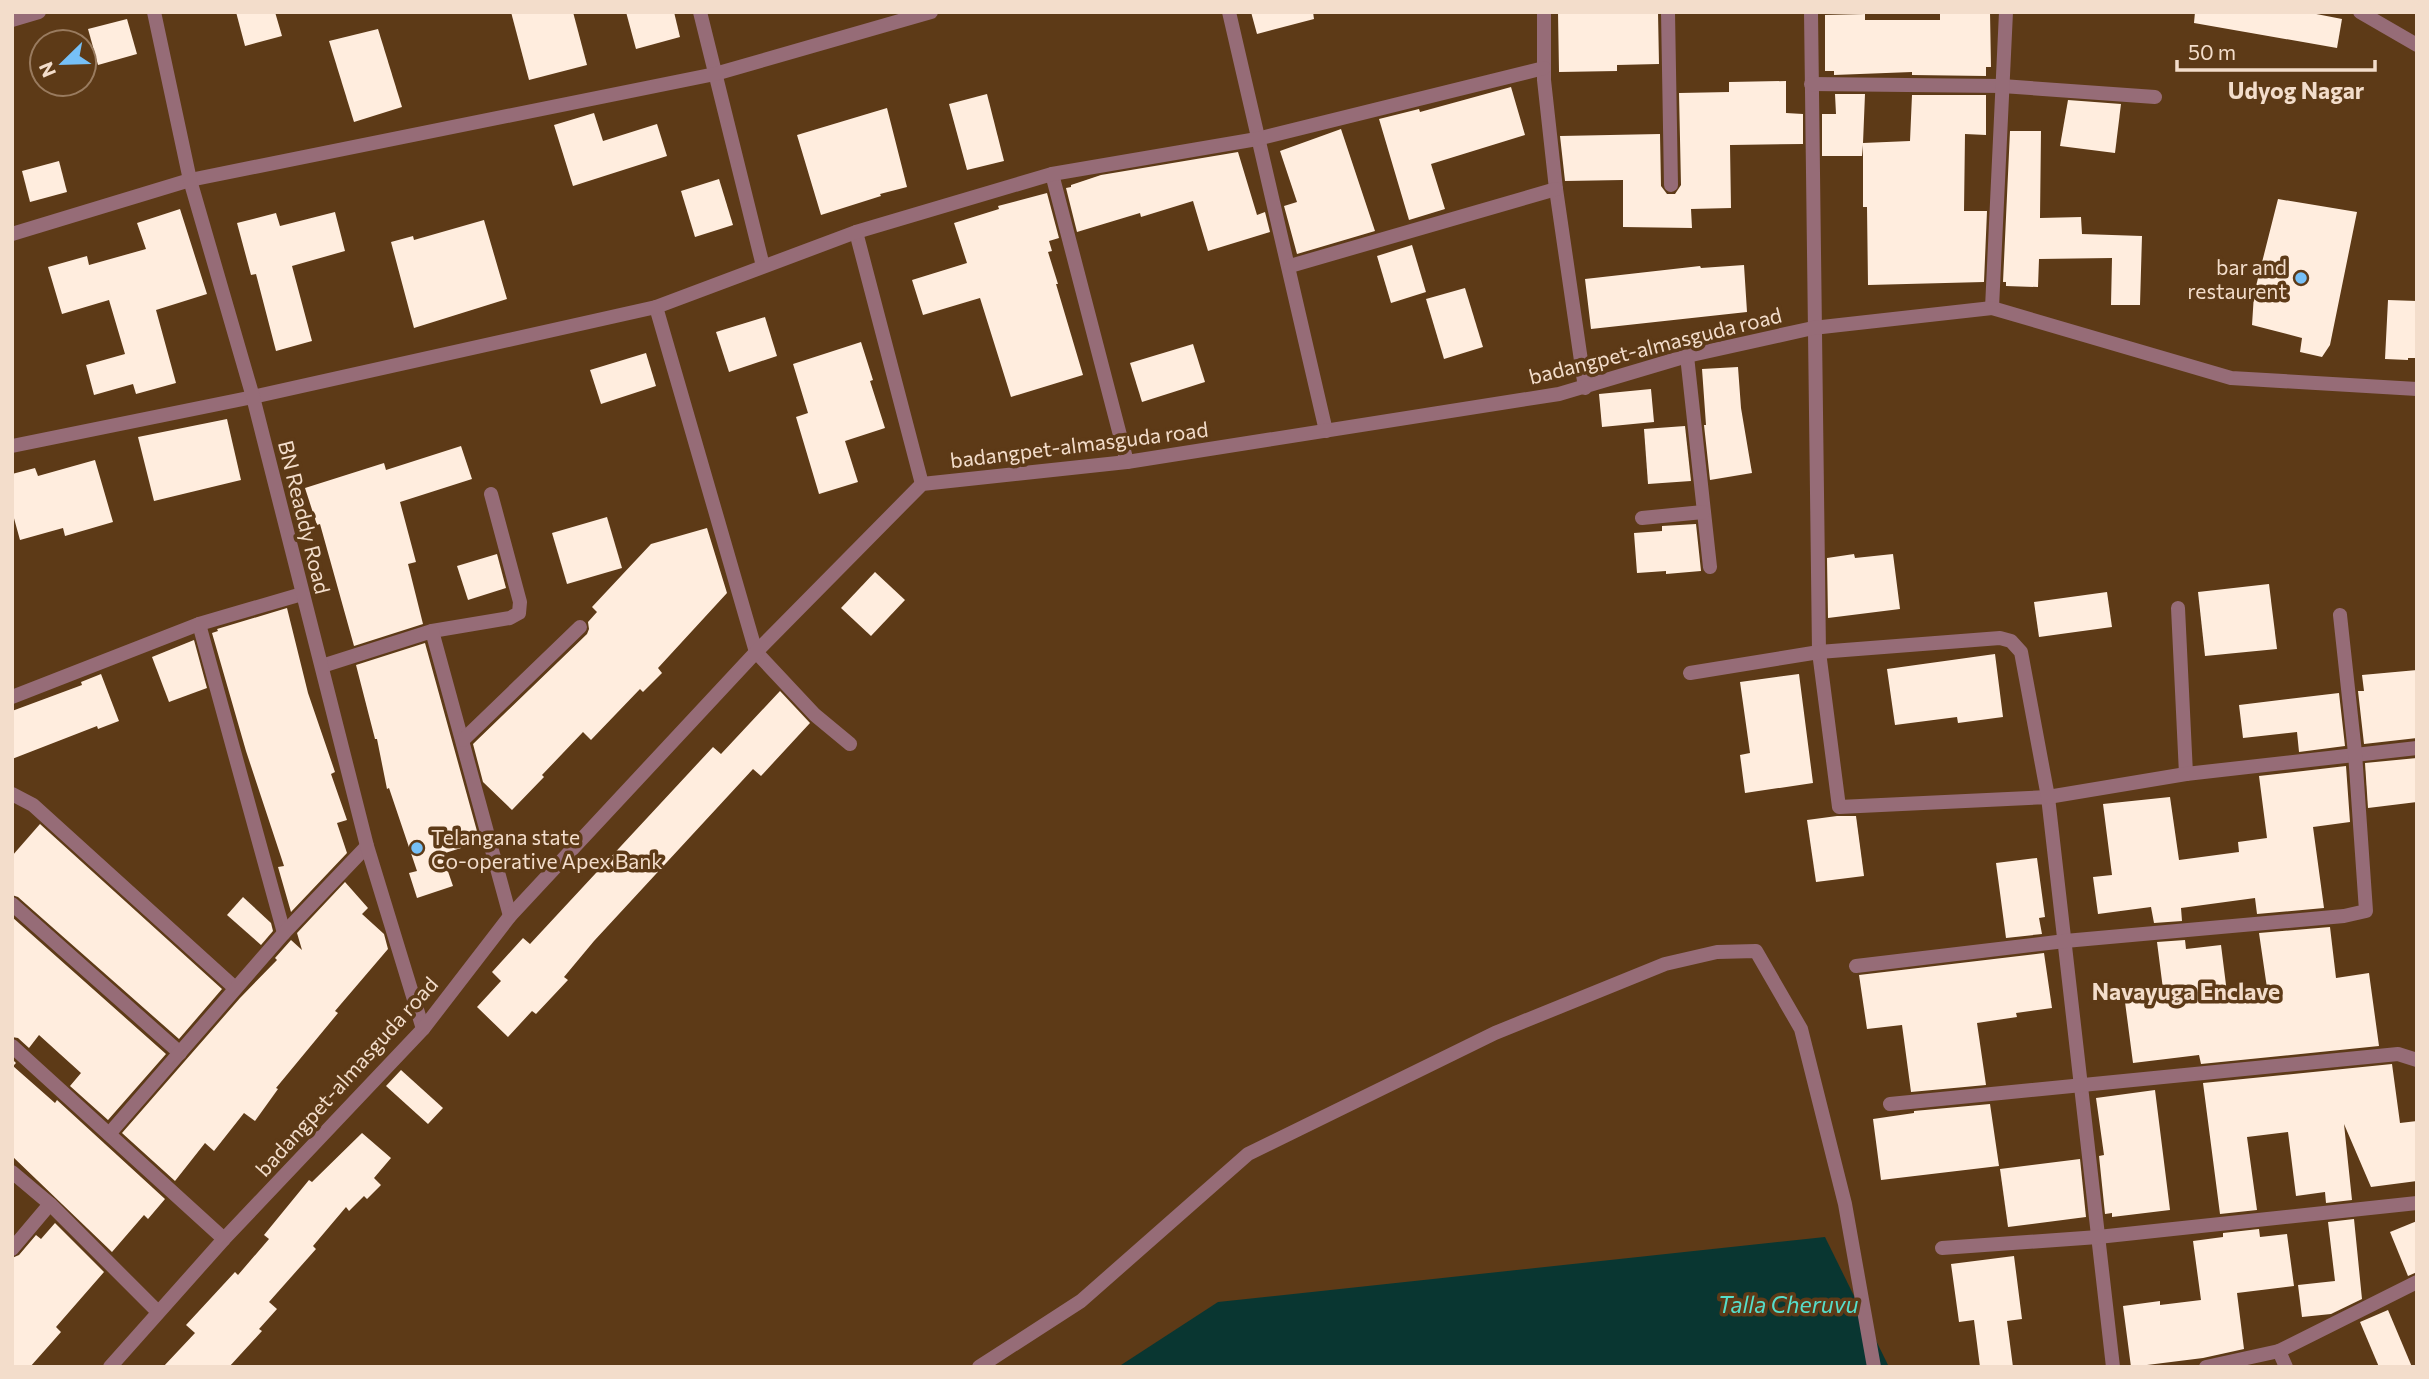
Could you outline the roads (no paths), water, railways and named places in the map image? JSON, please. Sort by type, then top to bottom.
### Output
[{"type":"street","points":[[12,20],[39,12]]},
{"type":"street","name":"BN Readdy Road","points":[[154,12],[190,180],[253,397],[367,846],[423,1029]]},
{"type":"street","points":[[700,12],[763,267]]},
{"type":"street","points":[[12,234],[190,180],[715,74],[931,12]]},
{"type":"street","points":[[1229,12],[1326,430]]},
{"type":"street","points":[[1545,12],[1544,68],[1556,189],[1586,388]]},
{"type":"street","points":[[1668,12],[1671,185]]},
{"type":"street","points":[[1811,12],[1819,652],[1839,807],[2048,797],[2186,775],[2417,748]]},
{"type":"street","points":[[1992,309],[2006,12]]},
{"type":"street","points":[[2360,12],[2417,45]]},
{"type":"street","points":[[12,446],[253,397],[656,307],[856,232],[1052,174],[1257,139],[1544,68]]},
{"type":"street","points":[[1811,84],[2002,86],[2155,97]]},
{"type":"street","points":[[1052,174],[1127,461]]},
{"type":"street","points":[[1290,266],[1556,189]]},
{"type":"street","points":[[856,232],[922,484]]},
{"type":"street","points":[[656,307],[755,652],[815,715],[850,744]]},
{"type":"street","name":"badangpet-almasguda road","points":[[110,1367],[224,1239],[423,1029],[510,916],[755,652],[922,484],[1127,461],[1586,388],[1687,356],[1814,328],[1992,309],[2231,379],[2417,390]]},
{"type":"street","points":[[1687,356],[1710,567]]},
{"type":"street","points":[[323,666],[432,631],[510,618],[519,613],[520,601],[491,494]]},
{"type":"street","points":[[1642,518],[1703,512]]},
{"type":"street","points":[[12,697],[198,624],[302,594]]},
{"type":"street","points":[[2179,608],[2186,775]]},
{"type":"street","points":[[1856,966],[2065,941],[2344,916],[2366,911],[2355,754],[2340,615]]},
{"type":"street","points":[[198,624],[284,933]]},
{"type":"street","points":[[463,740],[580,627]]},
{"type":"street","points":[[432,631],[510,916]]},
{"type":"street","points":[[1690,673],[1819,652],[2000,638],[2011,641],[2021,652],[2048,797],[2113,1367]]},
{"type":"street","points":[[12,794],[33,805],[235,988]]},
{"type":"street","points":[[109,1133],[284,933],[367,846]]},
{"type":"street","points":[[12,904],[180,1053]]},
{"type":"street","points":[[979,1367],[1081,1301],[1248,1154],[1495,1033],[1665,964],[1717,952],[1756,951],[1801,1029],[1845,1204],[1874,1367]]},
{"type":"street","points":[[12,1046],[224,1239]]},
{"type":"street","points":[[1890,1104],[2080,1083],[2398,1054],[2417,1060]]},
{"type":"street","points":[[12,1172],[50,1204],[158,1312]]},
{"type":"street","points":[[1942,1248],[2098,1237],[2417,1203]]},
{"type":"street","points":[[12,1250],[50,1204]]},
{"type":"street","points":[[2206,1367],[2279,1351],[2417,1282]]},
{"type":"street","points":[[2279,1351],[2286,1367]]},
{"type":"water","name":"Talla Cheruvu","points":[[1825,1237],[1889,1367],[1118,1367],[1218,1302]]},
{"type":"place","name":"bar and restaurent","points":[[2301,278]]},
{"type":"place","name":"Telangana state Co-operative Apex Bank","points":[[417,848]]},
{"type":"district","name":"Udyog Nagar","points":[[2296,90]]},
{"type":"district","name":"Navayuga Enclave","points":[[2186,991]]}]
